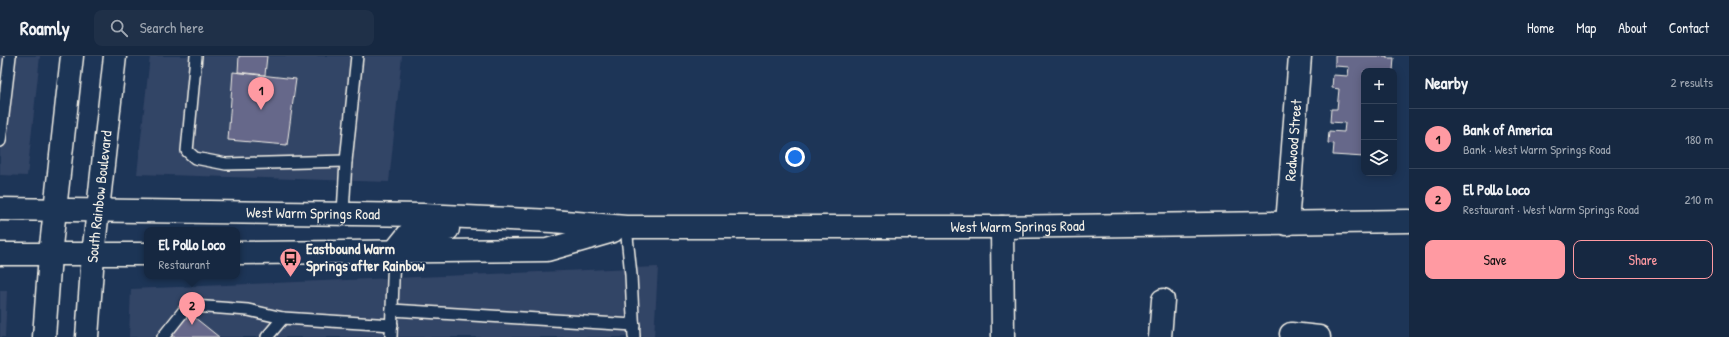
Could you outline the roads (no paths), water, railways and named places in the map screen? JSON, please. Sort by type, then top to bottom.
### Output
[{"type":"main road","points":[[44,337],[50,255],[72,56]]},
{"type":"main road","name":"South Rainbow Boulevard","points":[[87,337],[93,256],[115,56]]},
{"type":"main road","name":"Redwood Street","points":[[1287,224],[1300,56]]},
{"type":"main road","name":"West Warm Springs Road","points":[[0,209],[343,213],[552,221],[626,227],[1002,227],[1287,224],[1409,221]]},
{"type":"main road","points":[[394,252],[410,232],[419,230],[522,229],[552,221]]},
{"type":"main road","name":"West Warm Springs Road","points":[[240,253],[547,250],[626,227]]},
{"type":"main road","points":[[1002,227],[1003,337]]},
{"type":"main road","points":[[0,254],[93,256],[144,254]]},
{"type":"main road","points":[[1160,337],[1163,300]]},
{"type":"main road","points":[[1291,334],[1319,337]]},
{"type":"lane","points":[[0,141],[10,56]]},
{"type":"lane","points":[[196,56],[187,151],[195,158],[226,164],[346,161]]},
{"type":"lane","points":[[343,213],[346,161],[357,56]]},
{"type":"lane","points":[[626,227],[634,337]]},
{"type":"lane","points":[[391,337],[394,252]]},
{"type":"lane","points":[[163,337],[186,308],[193,306],[238,309],[283,318],[392,324]]},
{"type":"lane","points":[[392,310],[634,324]]},
{"type":"lane","points":[[267,337],[283,318]]},
{"type":"place","name":"Bank of America","points":[[261,110]]},
{"type":"place","name":"Eastbound Warm Springs after Rainbow","points":[[291,278]]},
{"type":"place","name":"El Pollo Loco","points":[[192,325]]}]
